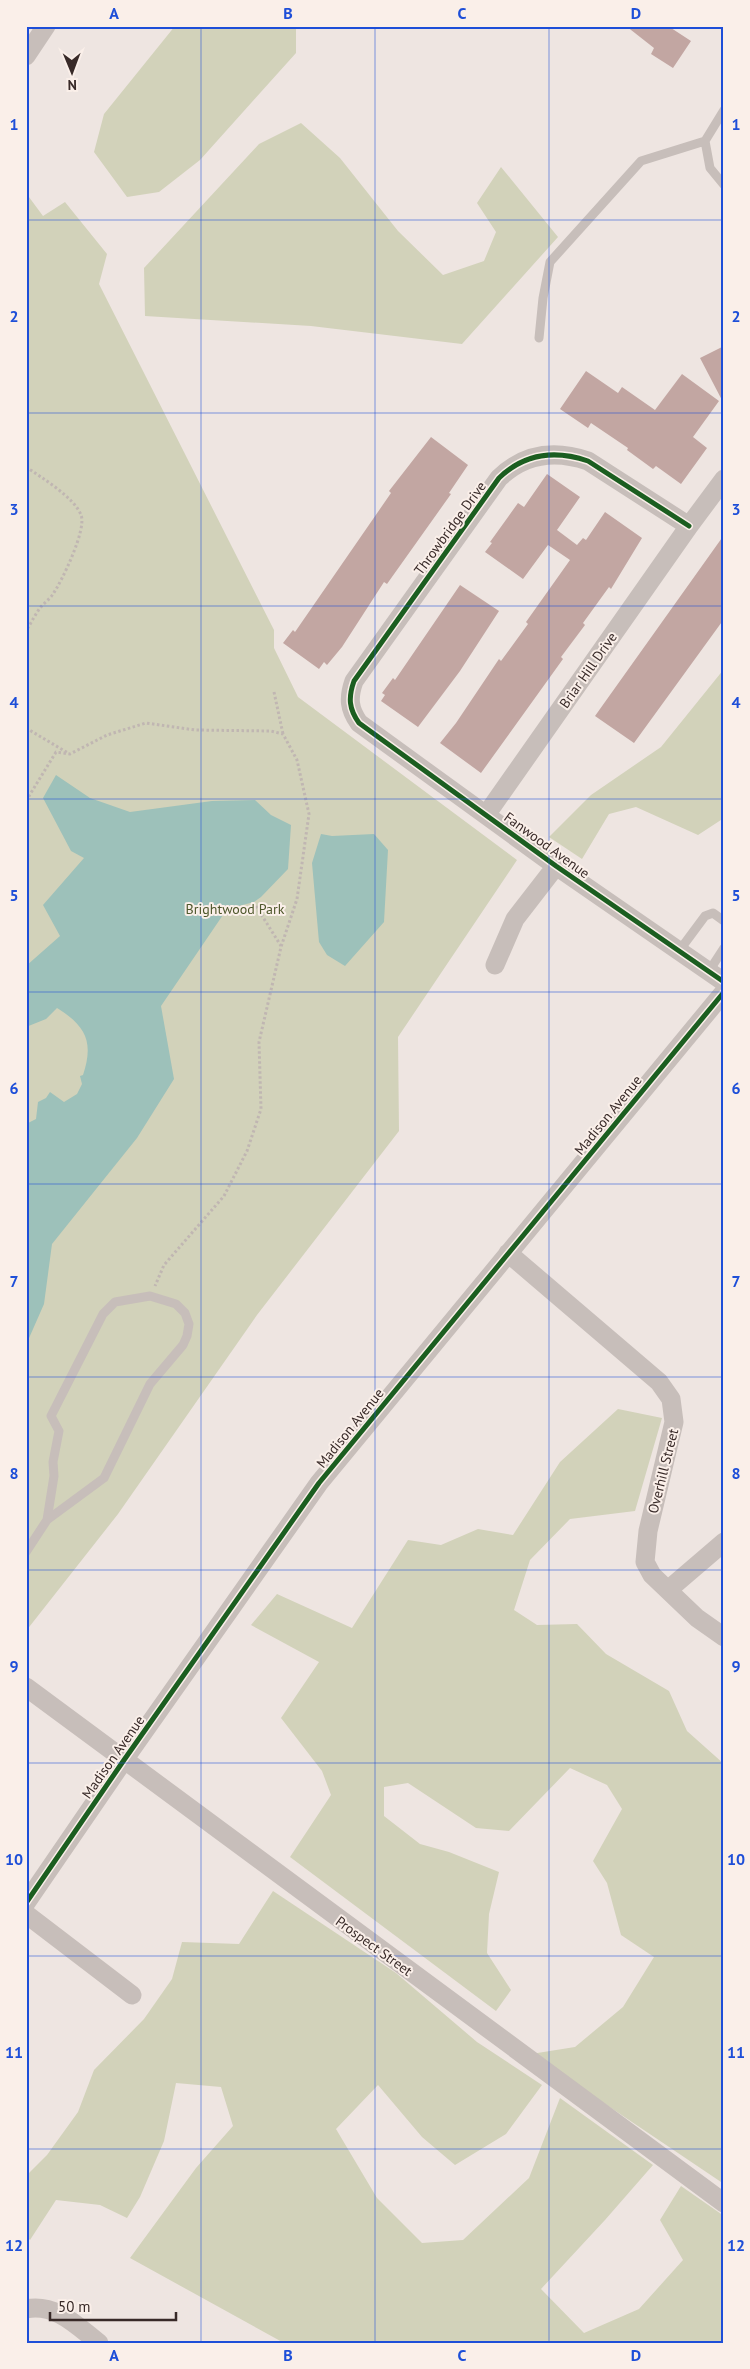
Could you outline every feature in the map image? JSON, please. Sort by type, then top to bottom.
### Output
[{"type":"street","points":[[26,56],[46,26]]},
{"type":"street","name":"Throwbridge Drive","points":[[359,723],[352,713],[350,703],[350,693],[354,681],[499,478],[509,468],[538,456],[554,454],[573,456],[588,461],[689,526]]},
{"type":"street","name":"Briar Hill Drive","points":[[486,815],[689,526],[724,480]]},
{"type":"street","name":"Fanwood Avenue","points":[[359,723],[556,866],[716,976]]},
{"type":"street","points":[[496,966],[515,919],[556,866]]},
{"type":"street","name":"Madison Avenue","points":[[26,1902],[320,1483],[724,992]]},
{"type":"street","name":"Overhill Street","points":[[508,1253],[659,1382],[670,1399],[674,1422],[648,1531],[645,1562],[652,1575],[697,1618],[724,1637]]},
{"type":"street","points":[[668,1590],[724,1542]]},
{"type":"street","name":"Prospect Street","points":[[26,1687],[724,2203]]},
{"type":"street","points":[[26,1914],[128,1993]]},
{"type":"street","points":[[26,2309],[35,2307],[49,2309],[60,2314],[99,2343]]},
{"type":"lane","points":[[539,338],[543,298],[550,262],[641,162],[705,141],[724,110]]},
{"type":"lane","points":[[705,141],[710,168],[724,185]]},
{"type":"lane","points":[[679,951],[705,916],[713,913],[724,921]]},
{"type":"lane","points":[[716,976],[724,948]]},
{"type":"lane","points":[[26,1552],[47,1520],[104,1478],[150,1384],[183,1345],[187,1336],[189,1324],[185,1313],[176,1304],[150,1296],[115,1302],[103,1314],[51,1416],[60,1431],[53,1462],[54,1476],[47,1520]]},
{"type":"path","points":[[26,467],[44,479],[76,506],[82,516],[81,532],[63,574],[53,594],[41,607],[26,631]]},
{"type":"path","points":[[150,1296],[164,1265],[224,1196],[247,1152],[261,1109],[259,1042],[281,947],[297,899],[309,814],[295,754],[283,734],[274,692]]},
{"type":"path","points":[[26,801],[56,752],[70,754],[107,735],[146,723],[194,730],[271,730],[283,734]]},
{"type":"path","points":[[26,728],[70,754]]},
{"type":"path","points":[[256,906],[281,947]]},
{"type":"green space","points":[[175,26],[296,26],[296,53],[200,160],[159,192],[127,197],[94,152],[104,114]]},
{"type":"green space","points":[[301,123],[340,158],[398,231],[443,275],[484,261],[496,232],[477,203],[501,167],[558,237],[462,344],[311,326],[145,316],[144,268],[259,144]]},
{"type":"green space","name":"Brightwood Park","points":[[26,193],[43,216],[65,202],[107,254],[99,284],[274,630],[274,648],[298,697],[517,860],[398,1037],[399,1131],[257,1315],[118,1514],[26,1631]]},
{"type":"green space","points":[[724,669],[724,818],[698,835],[636,807],[609,814],[582,859],[549,837],[591,795],[661,747]]},
{"type":"green space","points":[[618,1409],[662,1418],[635,1511],[570,1519],[530,1560],[514,1610],[537,1625],[577,1624],[606,1654],[669,1691],[687,1731],[724,1764],[724,2184],[531,2054],[575,2047],[623,2007],[654,1957],[621,1935],[607,1883],[593,1861],[622,1809],[607,1785],[570,1768],[509,1831],[476,1828],[408,1783],[384,1787],[384,1816],[420,1844],[449,1852],[499,1872],[489,1914],[487,1953],[511,1990],[496,2011],[290,1857],[331,1795],[322,1771],[281,1718],[319,1662],[251,1625],[277,1594],[352,1628],[408,1540],[441,1545],[478,1529],[513,1535],[560,1462]]},
{"type":"green space","points":[[273,1891],[396,1973],[477,2042],[542,2085],[506,2134],[455,2165],[422,2137],[378,2085],[336,2129],[377,2198],[422,2243],[463,2240],[529,2178],[560,2098],[653,2165],[541,2289],[584,2333],[639,2309],[683,2260],[660,2220],[681,2186],[724,2216],[724,2343],[284,2343],[130,2258],[196,2168],[233,2126],[221,2087],[176,2083],[164,2141],[140,2197],[127,2218],[100,2205],[56,2200],[30,2240],[26,2236],[26,2176],[47,2155],[78,2112],[94,2070],[144,2019],[172,1979],[182,1942],[239,1944]]},
{"type":"water","points":[[56,775],[90,798],[130,812],[212,801],[255,800],[271,815],[291,825],[288,869],[254,902],[227,909],[161,1006],[174,1079],[137,1138],[52,1244],[44,1304],[26,1345],[26,1124],[36,1119],[38,1102],[46,1098],[50,1092],[64,1102],[77,1094],[82,1084],[80,1076],[83,1075],[88,1053],[85,1036],[81,1028],[75,1021],[57,1008],[46,1019],[26,1027],[26,966],[60,936],[43,905],[84,858],[71,851],[43,798]]},
{"type":"water","points":[[321,834],[332,836],[374,834],[388,850],[384,922],[345,966],[327,955],[319,942],[312,863]]},
{"type":"building","points":[[626,26],[668,26],[691,41],[673,68],[651,54],[654,48]]},
{"type":"building","points":[[724,346],[724,404],[700,358]]},
{"type":"building","points":[[586,371],[618,393],[622,387],[655,410],[682,374],[719,401],[693,437],[707,448],[681,484],[656,466],[653,469],[627,450],[628,448],[591,423],[588,428],[560,409]]},
{"type":"building","points":[[431,437],[468,465],[449,493],[451,494],[387,584],[384,582],[342,647],[327,665],[324,662],[319,669],[283,643],[293,630],[295,632],[391,493],[389,491]]},
{"type":"building","points":[[547,474],[580,497],[557,530],[577,545],[583,538],[586,540],[605,512],[642,538],[611,589],[609,587],[583,623],[585,625],[561,657],[563,659],[481,773],[440,743],[456,723],[499,659],[501,661],[528,624],[526,622],[570,560],[548,545],[523,579],[485,552],[518,503],[524,507]]},
{"type":"building","points":[[724,535],[724,619],[634,743],[595,716]]},
{"type":"building","points":[[460,585],[499,611],[460,671],[418,727],[381,701],[385,695],[382,693],[393,678],[395,680]]},
{"type":"cycle path","points":[[689,526],[588,461],[553,455],[541,456],[519,463],[499,478],[354,681],[350,703],[359,723],[556,866],[724,982]]},
{"type":"cycle path","points":[[26,1903],[319,1483],[724,992]]}]
